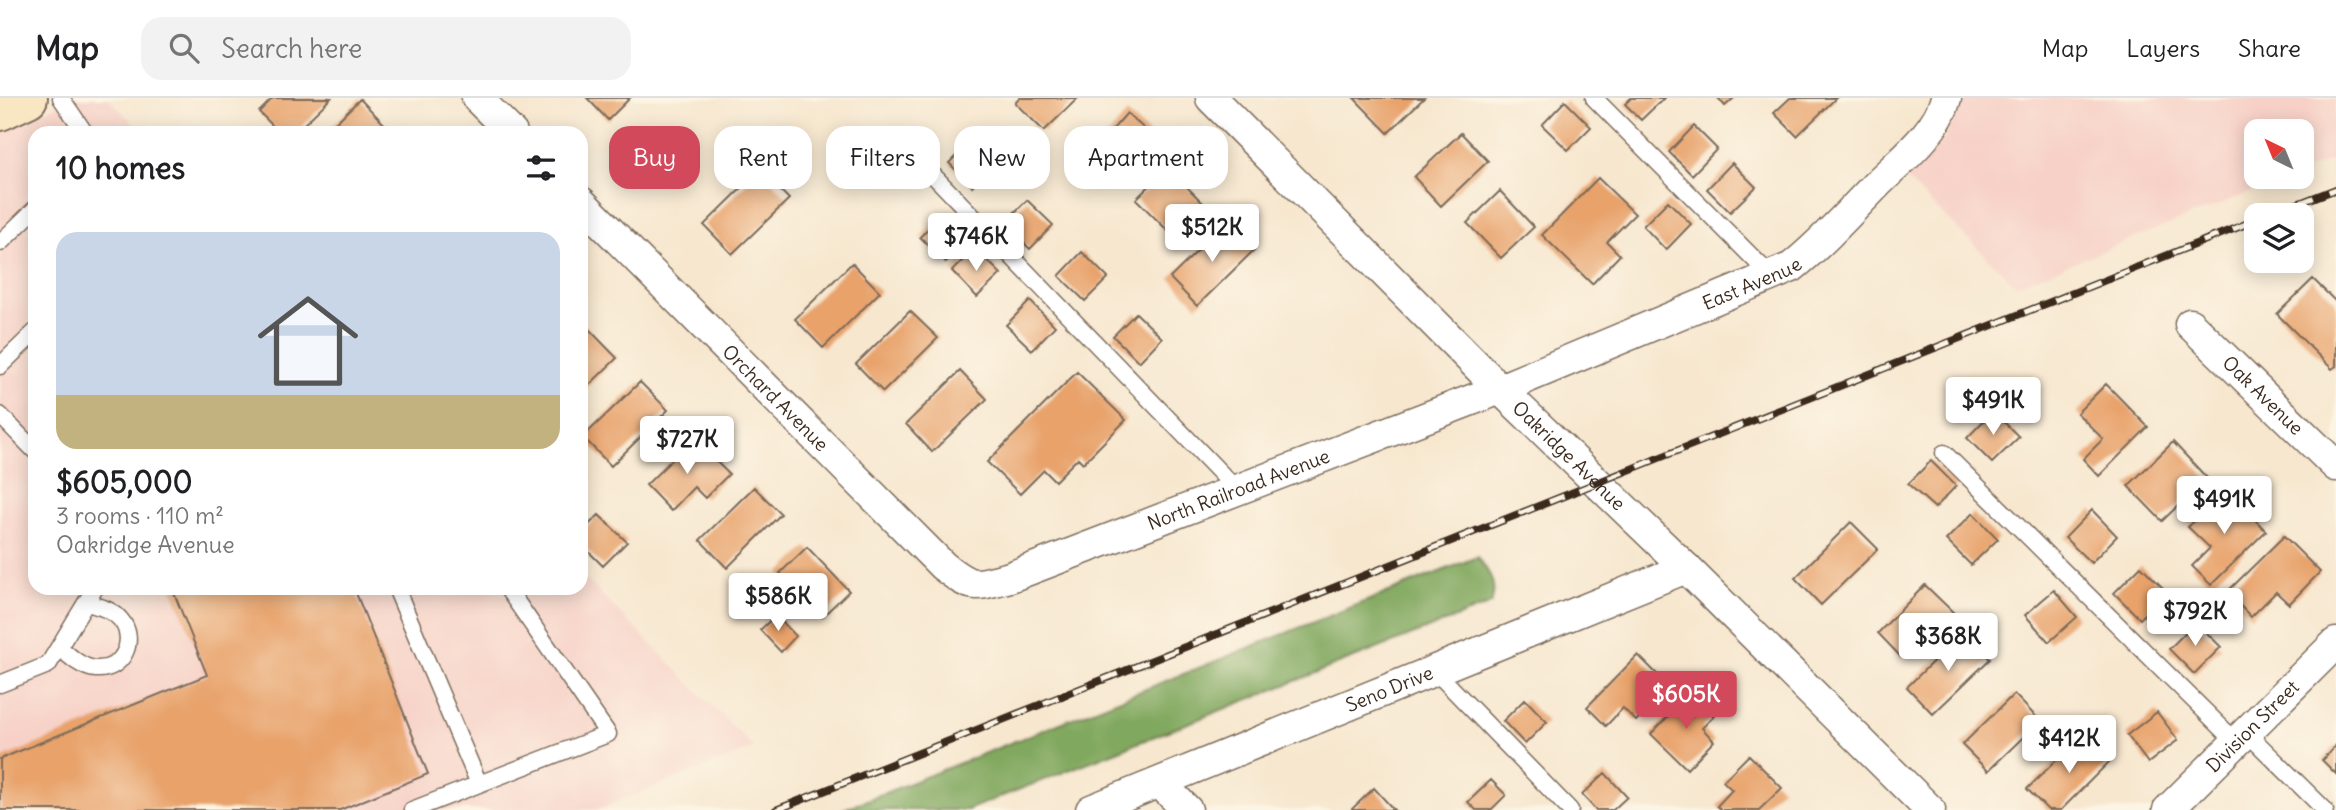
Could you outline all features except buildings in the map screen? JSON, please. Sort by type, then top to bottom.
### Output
[{"type":"main road","points":[[0,111],[28,98]]},
{"type":"street","points":[[477,98],[505,126]]},
{"type":"street","name":"Oakridge Avenue","points":[[1211,98],[1500,390],[1686,568],[1930,810]]},
{"type":"street","name":"East Avenue","points":[[1500,390],[1791,267],[1826,237],[1928,132],[1943,111],[1946,98]]},
{"type":"street","name":"Orchard Avenue","points":[[588,209],[943,566],[959,579],[975,586]]},
{"type":"street","name":"Oak Avenue","points":[[2190,324],[2336,466]]},
{"type":"street","name":"North Railroad Avenue","points":[[975,586],[1010,577],[1500,390]]},
{"type":"street","name":"Seno Drive","points":[[1091,810],[1686,568]]},
{"type":"street","name":"Division Street","points":[[2168,810],[2336,643]]},
{"type":"street","points":[[1160,783],[1187,810]]},
{"type":"lane","points":[[61,98],[80,126]]},
{"type":"lane","points":[[1594,98],[1772,277]]},
{"type":"lane","points":[[940,182],[1237,490]]},
{"type":"lane","points":[[0,243],[28,216]]},
{"type":"lane","points":[[0,366],[28,339]]},
{"type":"lane","points":[[0,415],[28,445]]},
{"type":"lane","points":[[1944,453],[2241,737],[2325,810]]},
{"type":"lane","points":[[0,684],[48,665],[91,595]]},
{"type":"lane","points":[[399,595],[479,784]]},
{"type":"lane","points":[[412,810],[608,734],[512,595]]},
{"type":"lane","points":[[59,647],[73,659],[94,669],[117,663],[124,655],[128,632],[122,621],[104,608],[86,603]]},
{"type":"lane","points":[[1434,670],[1570,810]]},
{"type":"shaded area","points":[[74,98],[108,98],[136,126],[28,126],[28,595],[588,595],[588,581],[754,748],[596,810],[0,810],[0,131]]},
{"type":"shaded area","points":[[1959,98],[2336,98],[2336,158],[2314,167],[2314,119],[2244,119],[2244,189],[2259,189],[2016,285],[1906,179],[1944,140],[1956,114]]},
{"type":"green space","points":[[1477,557],[1492,579],[1494,590],[1491,604],[967,810],[842,810]]},
{"type":"railway","points":[[2300,203],[2336,189]]},
{"type":"railway","points":[[776,810],[2244,225]]}]
